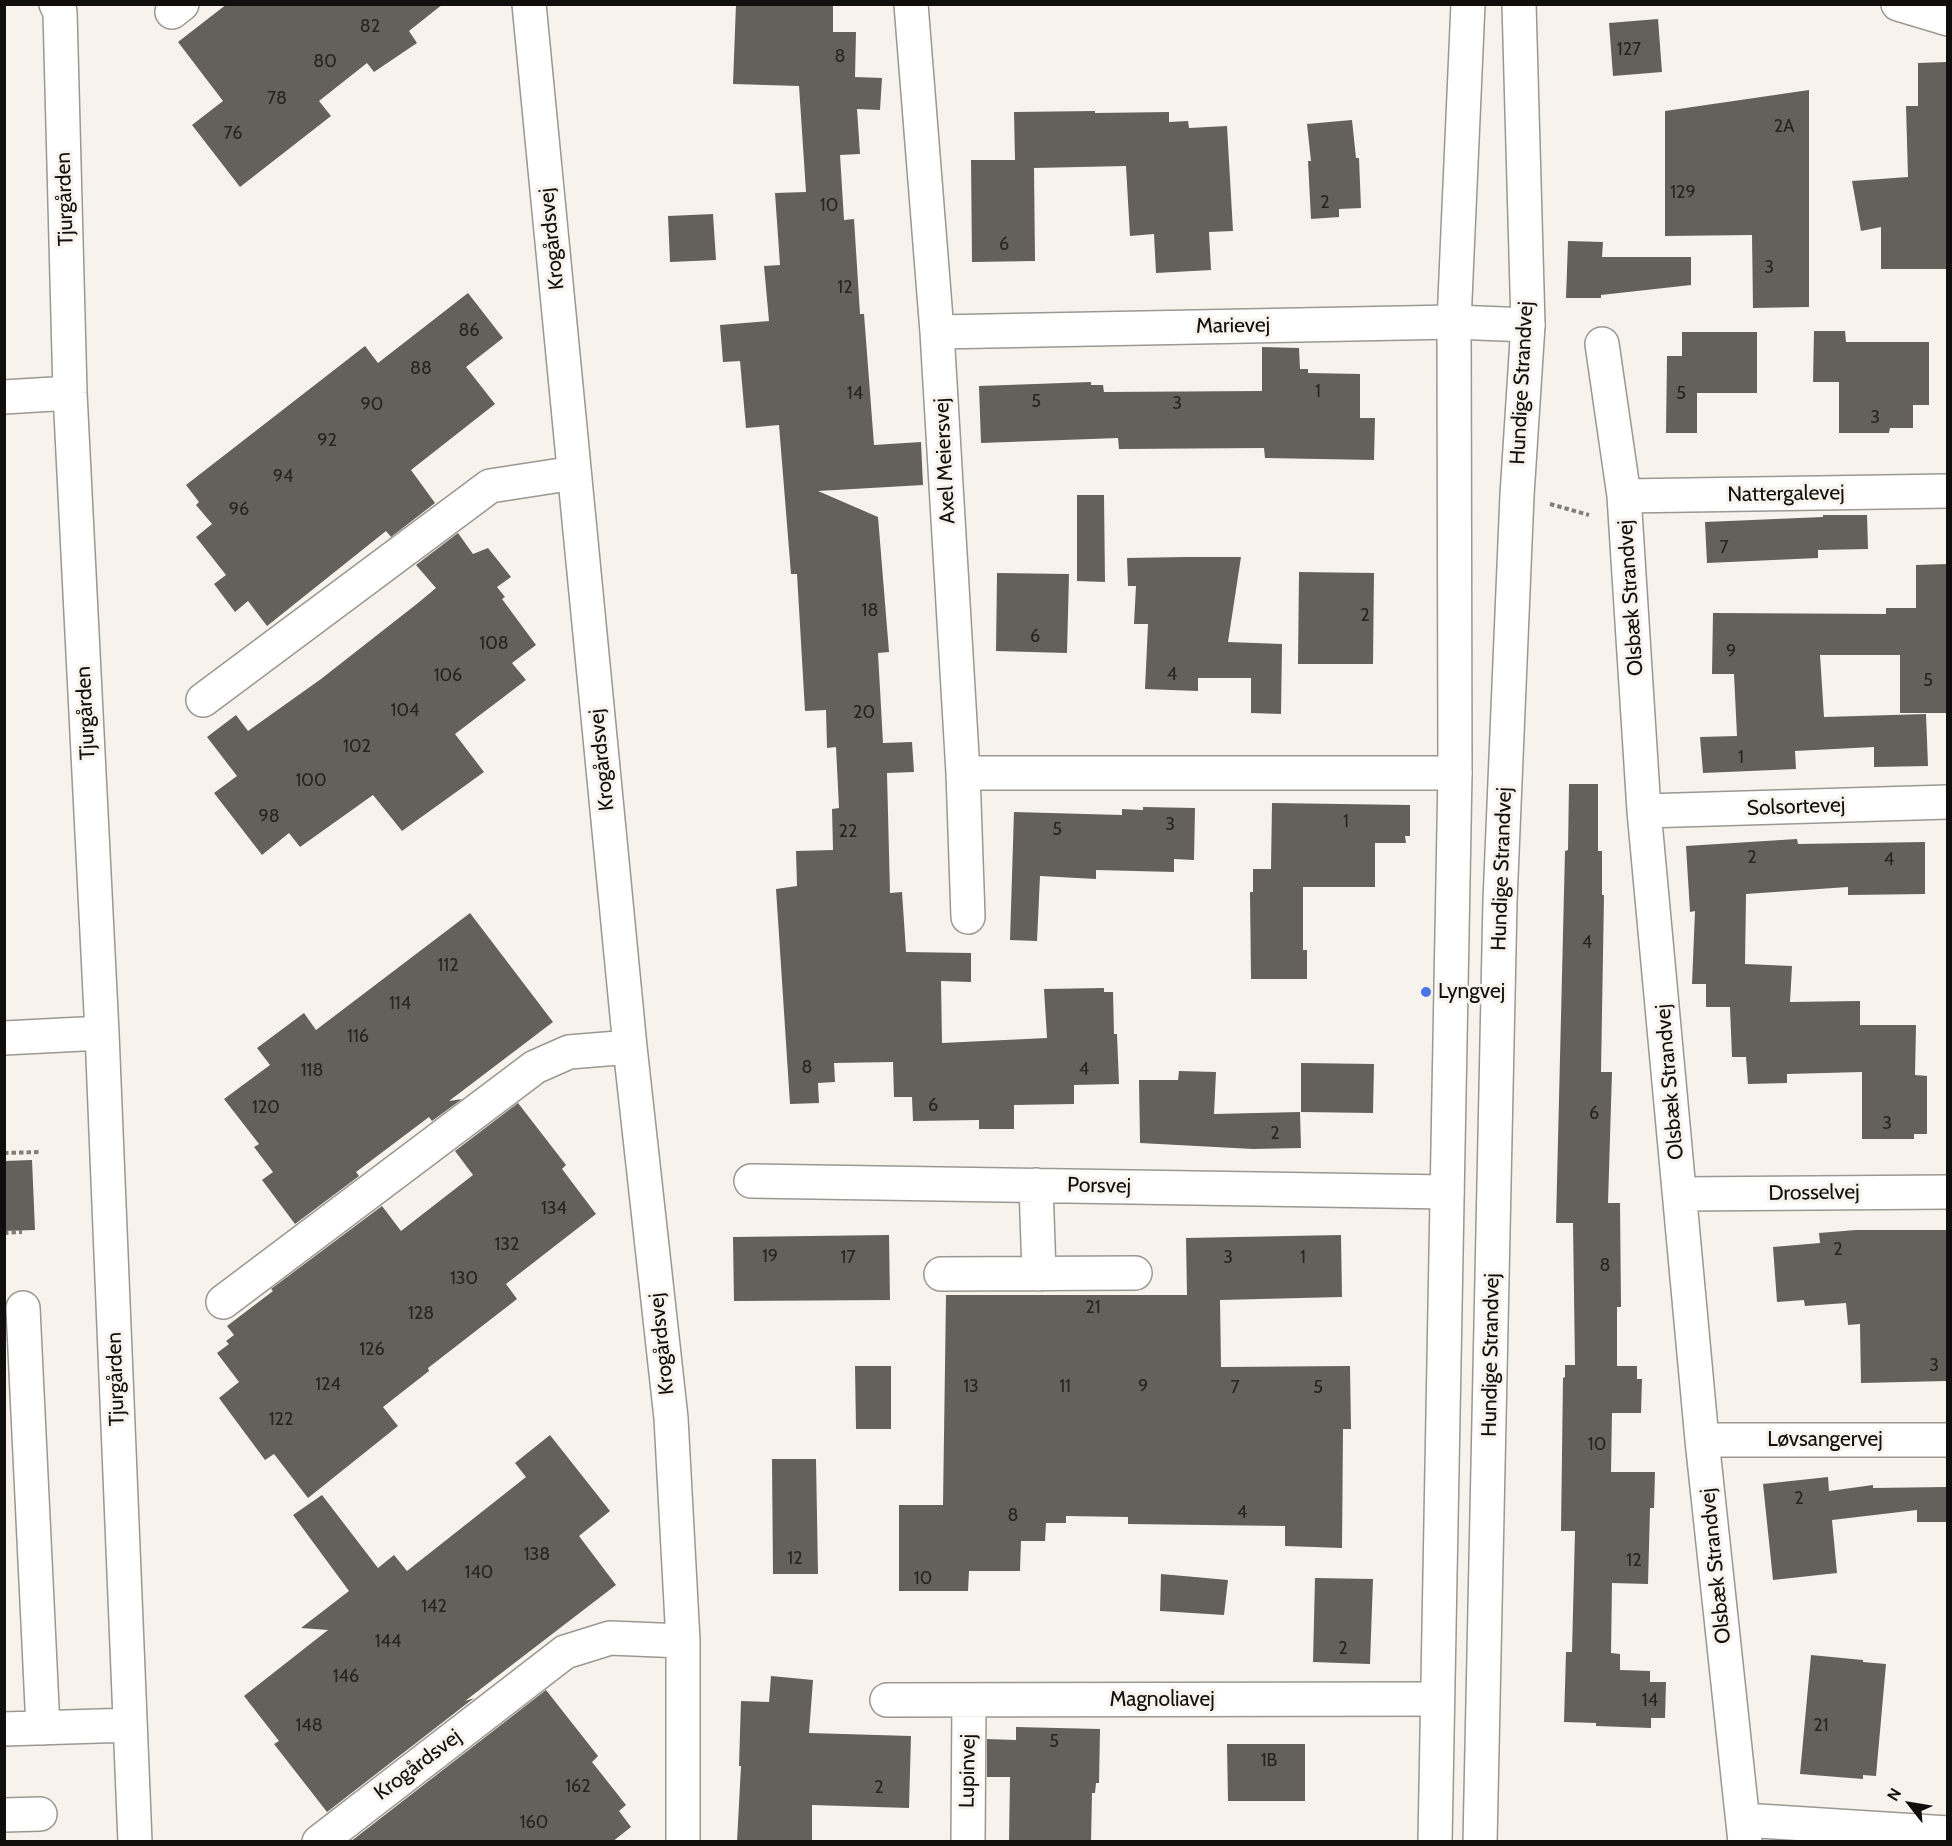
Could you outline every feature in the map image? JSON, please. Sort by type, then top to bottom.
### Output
[{"type":"street","name":"Tjurgården","points":[[56,4],[60,12],[70,393],[102,1033],[135,1842]]},
{"type":"street","name":"Krogårdsvej","points":[[529,4],[630,1047],[670,1418],[683,1641],[683,1842]]},
{"type":"street","name":"Axel Meiersvej","points":[[910,4],[937,332],[963,773],[968,917]]},
{"type":"street","points":[[1435,1842],[1455,773],[1454,322],[1468,4]]},
{"type":"street","name":"Hundige Strandvej","points":[[1480,1842],[1500,902],[1517,495],[1528,325],[1519,4]]},
{"type":"street","points":[[1898,4],[1947,19]]},
{"type":"street","name":"Marievej","points":[[937,332],[1454,322],[1528,325]]},
{"type":"street","name":"Olsbæk Strandvej","points":[[1602,344],[1624,496],[1644,811],[1702,1440],[1744,1831],[1947,1833]]},
{"type":"street","points":[[4,397],[70,393]]},
{"type":"street","points":[[203,700],[490,486],[574,473]]},
{"type":"street","name":"Nattergalevej","points":[[1624,496],[1947,491]]},
{"type":"street","points":[[963,773],[1455,773]]},
{"type":"street","name":"Solsortevej","points":[[1644,811],[1947,802]]},
{"type":"street","points":[[4,1038],[102,1033]]},
{"type":"street","points":[[223,1302],[535,1067],[568,1052],[630,1047]]},
{"type":"street","name":"Porsvej","points":[[751,1181],[1447,1192]]},
{"type":"street","points":[[1036,1185],[1039,1274]]},
{"type":"street","name":"Drosselvej","points":[[1680,1194],[1947,1192]]},
{"type":"street","points":[[941,1274],[1135,1273]]},
{"type":"street","points":[[23,1308],[43,1728]]},
{"type":"street","name":"Løvsangervej","points":[[1702,1440],[1947,1440]]},
{"type":"street","name":"Krogårdsvej","points":[[319,1842],[565,1652],[610,1638],[683,1641]]},
{"type":"street","name":"Magnoliavej","points":[[887,1700],[1437,1700]]},
{"type":"street","name":"Lupinvej","points":[[968,1842],[969,1700]]},
{"type":"street","points":[[4,1729],[130,1725]]},
{"type":"street","points":[[4,1815],[40,1815]]},
{"type":"path","points":[[1517,495],[1586,513],[1626,531]]},
{"type":"path","points":[[4,1153],[40,1152]]},
{"type":"path","points":[[4,1233],[22,1232]]},
{"type":"building","points":[[227,4],[443,4],[409,31],[417,43],[374,72],[367,63],[319,101],[331,116],[240,187],[192,125],[223,101],[178,42]]},
{"type":"building","points":[[736,4],[833,4],[833,32],[856,32],[855,77],[882,78],[880,110],[857,109],[860,154],[840,155],[844,220],[854,219],[860,314],[864,314],[874,445],[921,442],[923,485],[818,491],[878,517],[889,652],[878,653],[883,743],[912,742],[914,772],[887,773],[890,893],[902,892],[906,952],[971,953],[971,982],[941,981],[942,1043],[1047,1038],[1044,989],[1104,988],[1104,992],[1113,992],[1119,1084],[1074,1085],[1074,1104],[1014,1105],[1014,1129],[979,1129],[979,1120],[913,1121],[912,1097],[894,1097],[893,1062],[834,1063],[835,1082],[818,1083],[819,1103],[790,1104],[776,889],[797,886],[796,851],[833,850],[832,809],[839,808],[836,747],[827,748],[826,710],[805,711],[797,574],[791,574],[779,425],[746,428],[740,361],[723,362],[720,325],[769,321],[764,266],[780,265],[775,193],[806,192],[799,86],[733,84]]},
{"type":"building","points":[[1658,19],[1662,72],[1613,76],[1609,23]]},
{"type":"building","points":[[1947,62],[1947,269],[1881,269],[1881,227],[1861,231],[1852,181],[1908,177],[1906,106],[1918,106],[1918,63]]},
{"type":"building","points":[[1809,90],[1809,307],[1753,308],[1752,235],[1665,236],[1665,111]]},
{"type":"building","points":[[1095,111],[1095,113],[1169,112],[1169,122],[1188,121],[1189,128],[1227,126],[1233,231],[1209,232],[1211,270],[1156,273],[1154,234],[1130,236],[1126,166],[1034,168],[1035,261],[972,262],[971,160],[1015,160],[1014,112]]},
{"type":"building","points":[[1352,120],[1356,158],[1359,158],[1361,208],[1339,209],[1339,217],[1311,219],[1308,161],[1311,161],[1307,124]]},
{"type":"building","points":[[713,214],[716,260],[670,262],[668,216]]},
{"type":"building","points":[[1568,241],[1603,242],[1602,257],[1691,257],[1691,285],[1601,295],[1601,298],[1566,298]]},
{"type":"building","points":[[468,293],[503,338],[466,367],[495,404],[411,470],[435,503],[391,537],[386,531],[267,626],[248,601],[235,612],[214,584],[226,575],[196,537],[212,524],[196,505],[199,502],[186,485],[365,346],[378,363]]},
{"type":"building","points":[[1814,331],[1845,331],[1846,342],[1929,342],[1929,405],[1913,405],[1913,428],[1890,428],[1889,433],[1839,433],[1839,382],[1813,382]]},
{"type":"building","points":[[1682,332],[1757,332],[1757,393],[1697,393],[1697,433],[1666,433],[1667,356],[1682,356]]},
{"type":"building","points":[[1262,347],[1299,348],[1300,369],[1308,369],[1308,373],[1360,374],[1360,418],[1375,418],[1374,460],[1265,458],[1264,448],[1119,449],[1118,438],[981,443],[979,386],[1091,382],[1091,385],[1103,385],[1104,392],[1262,391]]},
{"type":"building","points":[[1077,495],[1104,495],[1105,582],[1077,581]]},
{"type":"building","points":[[1823,515],[1867,515],[1868,549],[1818,550],[1818,558],[1707,563],[1705,522],[1823,517]]},
{"type":"building","points":[[458,533],[473,554],[488,548],[511,577],[497,587],[505,597],[502,599],[536,645],[512,663],[526,680],[455,734],[484,772],[402,831],[373,795],[300,847],[289,833],[262,855],[214,793],[237,776],[207,737],[236,715],[248,731],[321,679],[418,603],[436,588],[416,565]]},
{"type":"building","points":[[1241,557],[1228,642],[1282,644],[1281,714],[1251,713],[1251,678],[1198,678],[1198,691],[1145,689],[1148,624],[1134,624],[1136,586],[1128,586],[1127,558]]},
{"type":"building","points":[[1947,564],[1947,713],[1900,713],[1900,655],[1820,655],[1824,717],[1926,714],[1928,766],[1874,767],[1874,747],[1795,751],[1796,769],[1703,773],[1700,737],[1737,736],[1734,674],[1712,674],[1713,613],[1886,614],[1886,608],[1916,608],[1916,565]]},
{"type":"building","points":[[1299,572],[1374,573],[1373,664],[1298,664]]},
{"type":"building","points":[[997,573],[1069,574],[1067,653],[996,651]]},
{"type":"building","points":[[1569,784],[1598,784],[1598,851],[1602,851],[1602,895],[1604,895],[1601,1072],[1612,1072],[1608,1203],[1620,1203],[1621,1307],[1617,1307],[1617,1366],[1637,1366],[1637,1379],[1642,1379],[1641,1413],[1612,1413],[1611,1472],[1655,1472],[1654,1508],[1650,1508],[1648,1584],[1612,1583],[1611,1653],[1620,1654],[1620,1670],[1650,1671],[1650,1682],[1666,1682],[1665,1718],[1651,1718],[1651,1728],[1564,1722],[1566,1652],[1572,1652],[1575,1531],[1561,1531],[1563,1378],[1565,1377],[1565,1365],[1575,1365],[1573,1223],[1556,1223],[1565,851],[1568,850]]},
{"type":"building","points":[[1272,803],[1410,805],[1410,836],[1405,836],[1406,843],[1375,843],[1375,887],[1303,887],[1303,950],[1307,950],[1307,979],[1251,979],[1250,892],[1253,892],[1253,869],[1271,869]]},
{"type":"building","points":[[1143,807],[1195,808],[1194,860],[1174,859],[1174,872],[1096,870],[1096,879],[1040,876],[1037,941],[1010,940],[1014,812],[1122,815],[1122,809],[1143,810]]},
{"type":"building","points":[[1797,839],[1798,844],[1925,842],[1925,894],[1848,895],[1848,887],[1746,894],[1745,964],[1792,966],[1790,1002],[1860,1001],[1860,1025],[1916,1025],[1915,1075],[1927,1076],[1927,1134],[1914,1134],[1914,1139],[1862,1139],[1862,1072],[1787,1074],[1787,1083],[1748,1084],[1746,1057],[1732,1057],[1730,1007],[1706,1007],[1706,984],[1692,984],[1695,911],[1690,912],[1686,846]]},
{"type":"building","points":[[470,913],[553,1022],[449,1101],[462,1099],[432,1121],[429,1117],[356,1172],[359,1176],[295,1224],[262,1180],[273,1172],[254,1147],[259,1144],[224,1099],[270,1065],[257,1048],[304,1013],[316,1030]]},
{"type":"building","points":[[1301,1063],[1374,1064],[1373,1113],[1301,1112]]},
{"type":"building","points":[[1179,1071],[1216,1072],[1214,1114],[1300,1112],[1301,1148],[1253,1149],[1140,1143],[1139,1080],[1178,1080]]},
{"type":"building","points":[[518,1103],[566,1165],[562,1169],[596,1214],[506,1284],[517,1299],[428,1368],[429,1371],[383,1407],[398,1426],[308,1498],[274,1454],[265,1460],[219,1398],[239,1382],[217,1353],[229,1344],[226,1341],[234,1335],[227,1326],[273,1291],[271,1289],[382,1206],[401,1231],[473,1175],[455,1151]]},
{"type":"building","points":[[32,1160],[35,1230],[4,1231],[4,1161]]},
{"type":"building","points":[[1856,1230],[1947,1230],[1947,1381],[1861,1383],[1860,1324],[1848,1325],[1846,1303],[1805,1306],[1804,1300],[1777,1302],[1773,1247],[1820,1243],[1819,1233]]},
{"type":"building","points":[[889,1235],[890,1300],[734,1301],[733,1237]]},
{"type":"building","points":[[1341,1235],[1342,1297],[1220,1300],[1221,1367],[1350,1366],[1351,1429],[1343,1429],[1342,1548],[1285,1546],[1285,1526],[1128,1524],[1128,1517],[1066,1516],[1066,1523],[1046,1523],[1045,1541],[1021,1541],[1020,1571],[969,1571],[968,1591],[899,1591],[899,1505],[943,1505],[946,1295],[1187,1295],[1186,1238]]},
{"type":"building","points":[[855,1366],[891,1366],[891,1429],[856,1429]]},
{"type":"building","points":[[550,1435],[610,1511],[579,1536],[616,1585],[465,1701],[474,1698],[327,1812],[274,1744],[279,1741],[244,1696],[328,1630],[301,1628],[349,1591],[293,1515],[322,1495],[378,1568],[394,1555],[407,1571],[526,1477],[515,1463]]},
{"type":"building","points":[[772,1459],[816,1459],[818,1574],[773,1574]]},
{"type":"building","points":[[1828,1477],[1829,1491],[1873,1485],[1873,1488],[1947,1487],[1947,1522],[1917,1522],[1917,1510],[1832,1520],[1837,1573],[1773,1580],[1763,1484]]},
{"type":"building","points":[[1161,1574],[1228,1580],[1224,1615],[1160,1611]]},
{"type":"building","points":[[1315,1578],[1373,1579],[1370,1664],[1313,1662]]},
{"type":"building","points":[[1811,1655],[1886,1664],[1876,1776],[1863,1775],[1863,1779],[1800,1774]]},
{"type":"building","points":[[771,1676],[813,1680],[809,1733],[911,1736],[909,1808],[812,1805],[812,1842],[737,1842],[741,1766],[739,1766],[741,1701],[769,1702]]},
{"type":"building","points":[[546,1690],[598,1756],[592,1762],[626,1805],[619,1811],[631,1827],[612,1842],[350,1842]]},
{"type":"building","points":[[1016,1727],[1100,1729],[1099,1783],[1096,1783],[1095,1793],[1092,1793],[1091,1842],[1009,1842],[1010,1777],[987,1777],[987,1739],[1016,1740]]},
{"type":"building","points":[[1227,1744],[1305,1744],[1305,1801],[1228,1801]]},
{"type":"place","name":"Lyngvej","points":[[1426,992]]}]
